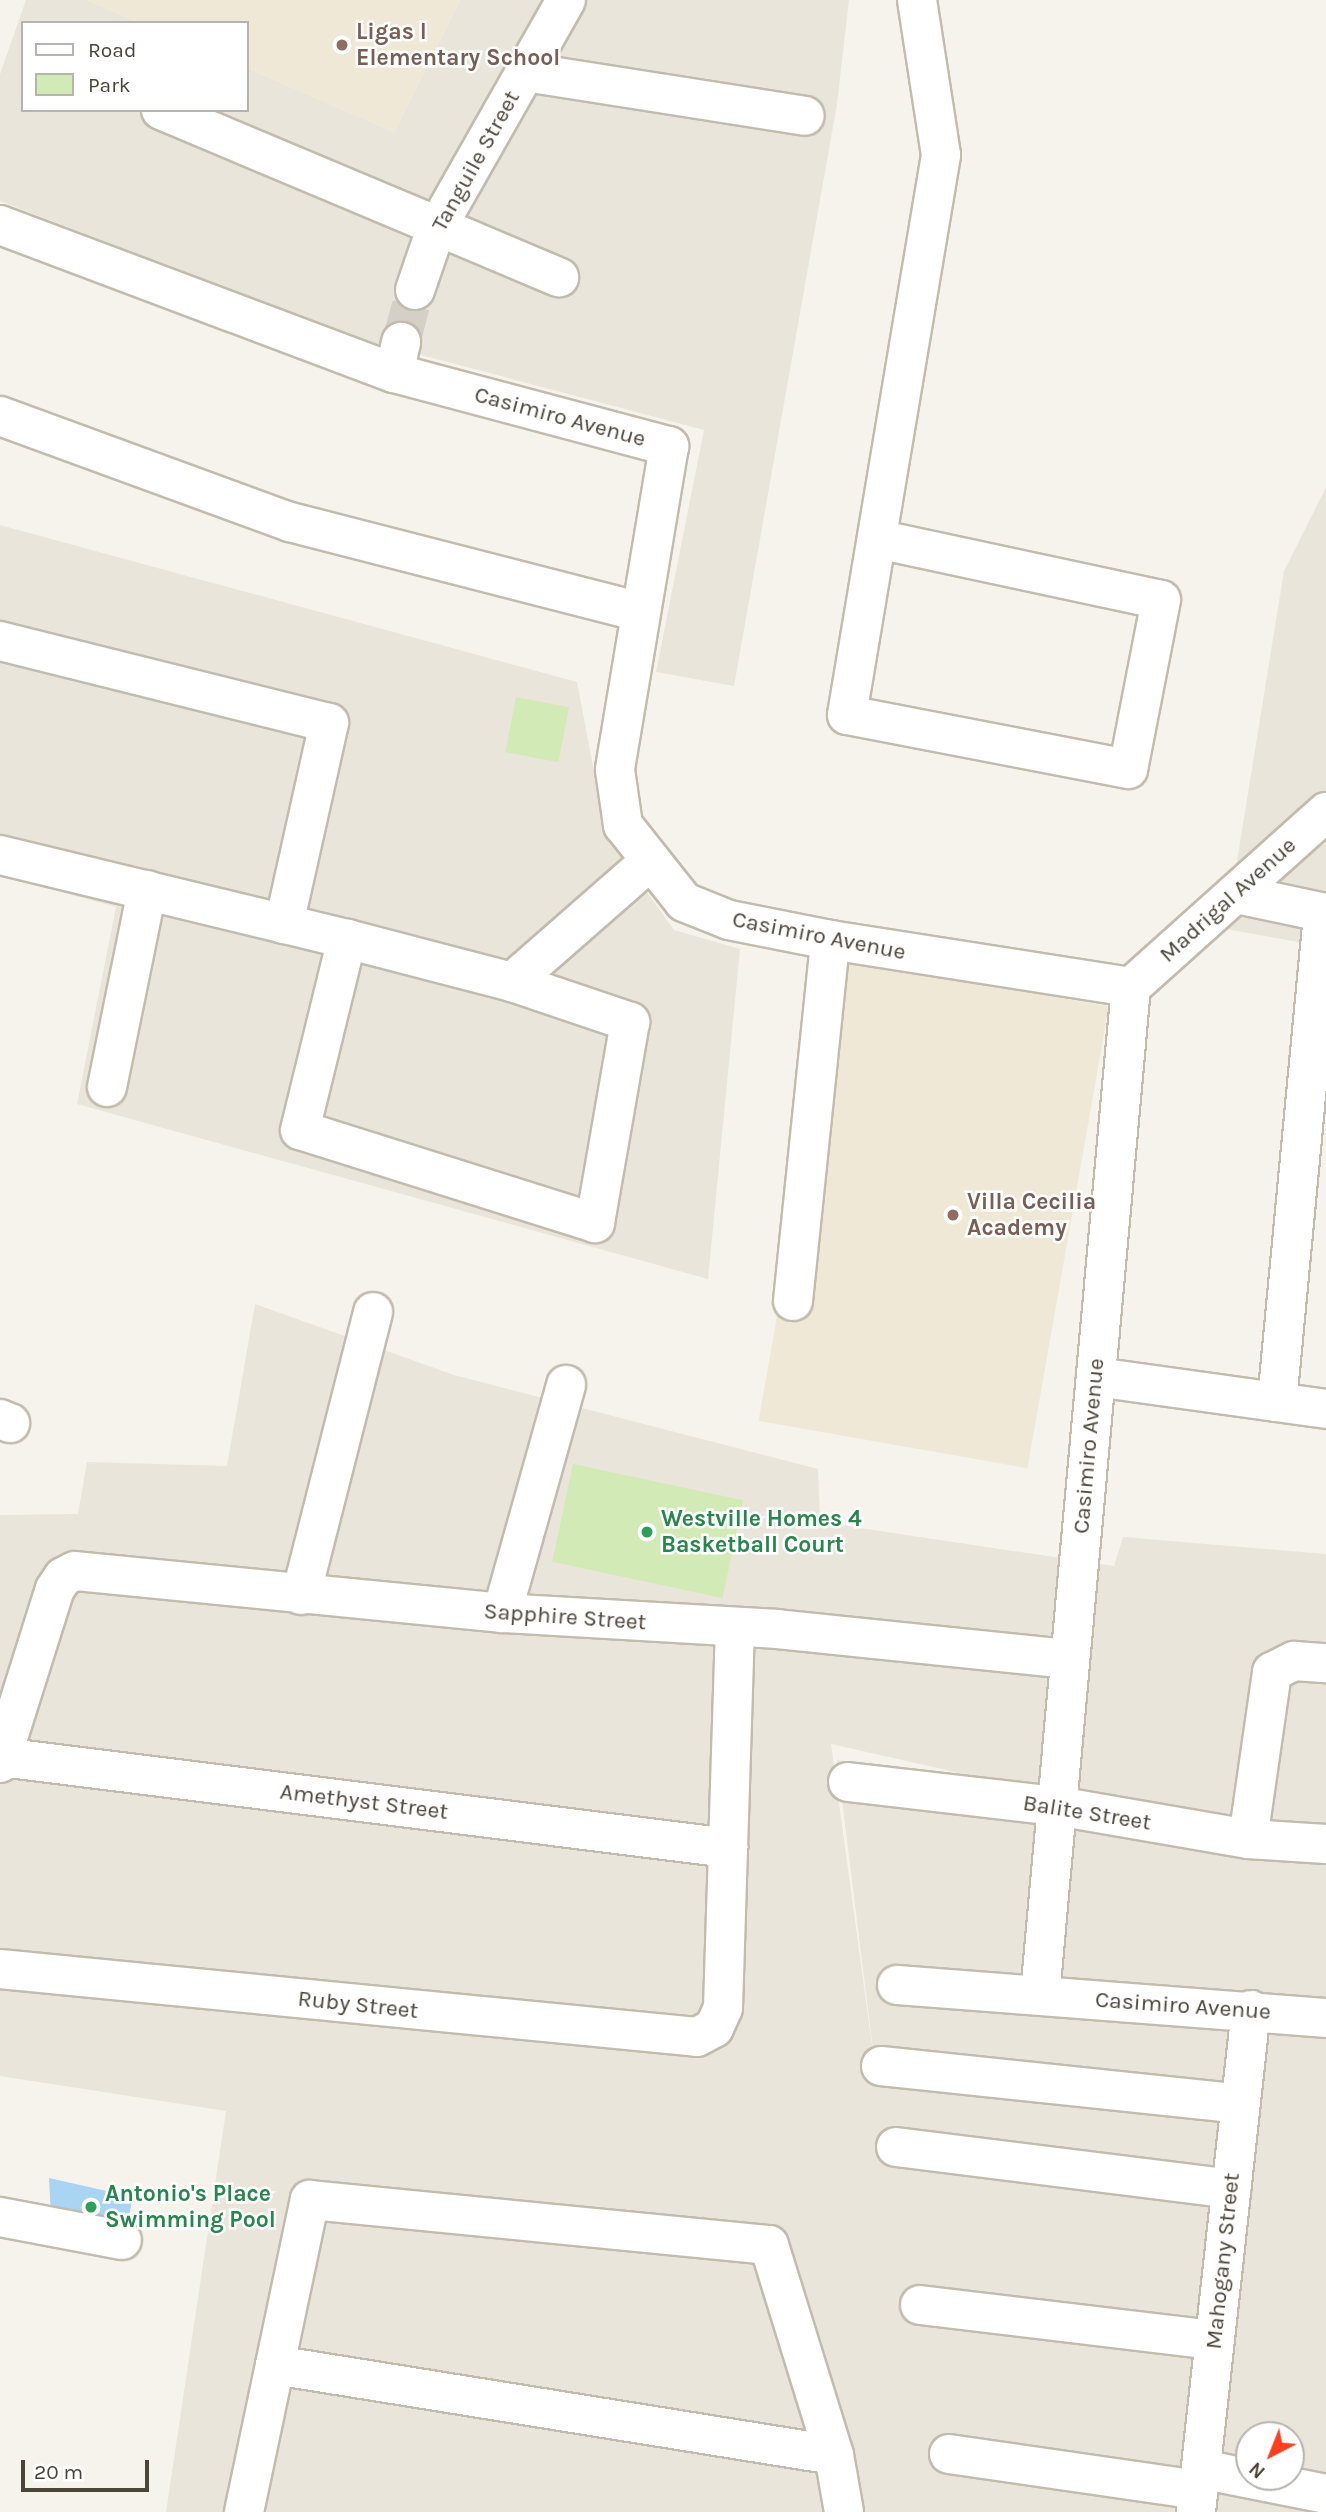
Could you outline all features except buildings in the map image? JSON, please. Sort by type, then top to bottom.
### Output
[{"type":"street","name":"Tanguile Street","points":[[415,290],[436,229],[566,0]]},
{"type":"street","points":[[877,539],[1161,600],[1128,769],[846,715],[941,155],[917,0]]},
{"type":"street","points":[[525,72],[804,116]]},
{"type":"street","points":[[166,112],[436,229],[559,277]]},
{"type":"street","name":"Casimiro Avenue","points":[[0,225],[669,446],[615,770],[622,825],[684,902],[729,920],[830,940],[1131,987],[1040,1995]]},
{"type":"street","points":[[0,416],[290,522],[641,612]]},
{"type":"street","points":[[0,641],[329,723],[284,924]]},
{"type":"street","name":"Madrigal Avenue","points":[[1131,987],[1326,813]]},
{"type":"street","points":[[0,855],[346,939],[512,982],[630,1022],[594,1223],[300,1130],[346,939]]},
{"type":"street","points":[[512,982],[650,861]]},
{"type":"street","points":[[107,1087],[146,890]]},
{"type":"street","points":[[1236,894],[1324,913],[1277,1402]]},
{"type":"street","points":[[793,1301],[830,940]]},
{"type":"street","points":[[302,1595],[373,1312]]},
{"type":"street","points":[[1096,1377],[1326,1409]]},
{"type":"street","points":[[502,1613],[566,1385]]},
{"type":"street","name":"Sapphire Street","points":[[1,1760],[51,1601],[63,1577],[75,1572],[502,1613],[735,1629],[777,1629],[1069,1659]]},
{"type":"street","points":[[728,1848],[735,1629]]},
{"type":"street","points":[[1248,1839],[1272,1672],[1294,1661],[1326,1664]]},
{"type":"street","name":"Amethyst Street","points":[[1,1760],[728,1848]]},
{"type":"street","name":"Balite Street","points":[[848,1782],[1057,1807],[1248,1839],[1326,1844]]},
{"type":"street","name":"Ruby Street","points":[[0,1969],[674,2038],[697,2037],[714,2028],[723,2008],[728,1848]]},
{"type":"street","name":"Casimiro Avenue","points":[[897,1986],[1251,2010],[1326,2018]]},
{"type":"street","name":"Mahogany Street","points":[[1198,2490],[1251,2010]]},
{"type":"street","points":[[880,2066],[1240,2104]]},
{"type":"street","points":[[896,2147],[1231,2189]]},
{"type":"street","points":[[244,2512],[310,2200],[769,2245],[834,2455],[844,2512]]},
{"type":"street","points":[[0,2217],[122,2240]]},
{"type":"street","points":[[920,2305],[1214,2340]]},
{"type":"street","points":[[275,2365],[834,2455]]},
{"type":"street","points":[[949,2454],[1198,2490],[1326,2494]]},
{"type":"shaded area","points":[[26,0],[87,0],[135,21],[21,21],[21,112],[248,112],[248,68],[394,132],[460,0],[849,0],[837,104],[734,686],[656,672],[704,430],[353,337],[0,201],[0,74]]},
{"type":"shaded area","name":"Ligas I Elementary School","points":[[87,0],[460,0],[394,132],[248,68],[248,21],[135,21]]},
{"type":"shaded area","points":[[1326,487],[1326,947],[1226,929],[1284,571]]},
{"type":"shaded area","points":[[0,525],[577,682],[606,835],[674,930],[740,949],[708,1279],[77,1104],[116,907],[0,875]]},
{"type":"shaded area","name":"Villa Cecilia Academy","points":[[840,959],[1109,1006],[1027,1468],[759,1421]]},
{"type":"shaded area","points":[[255,1304],[454,1375],[818,1469],[820,1522],[1114,1566],[1123,1537],[1326,1554],[1326,2512],[166,2512],[226,2111],[0,2076],[0,1515],[78,1514],[87,1462],[227,1466]],"holes":[[[831,1744],[1022,1787],[837,1760],[878,2090]]]},
{"type":"green space","points":[[516,697],[569,707],[558,762],[505,752]]},
{"type":"green space","name":"Westville Homes 4 Basketball Court","points":[[573,1464],[743,1500],[722,1598],[552,1562]]},
{"type":"water","name":"Antonio's Place Swimming Pool","points":[[49,2178],[133,2197],[126,2229],[51,2217]]},
{"type":"tunnel","points":[[401,342],[415,290]]},
{"type":"place","name":"Ligas I Elementary School","points":[[342,45]]},
{"type":"place","name":"Villa Cecilia Academy","points":[[953,1215]]},
{"type":"place","name":"Westville Homes 4 Basketball Court","points":[[647,1532]]},
{"type":"place","name":"Antonio's Place Swimming Pool","points":[[91,2207]]}]
